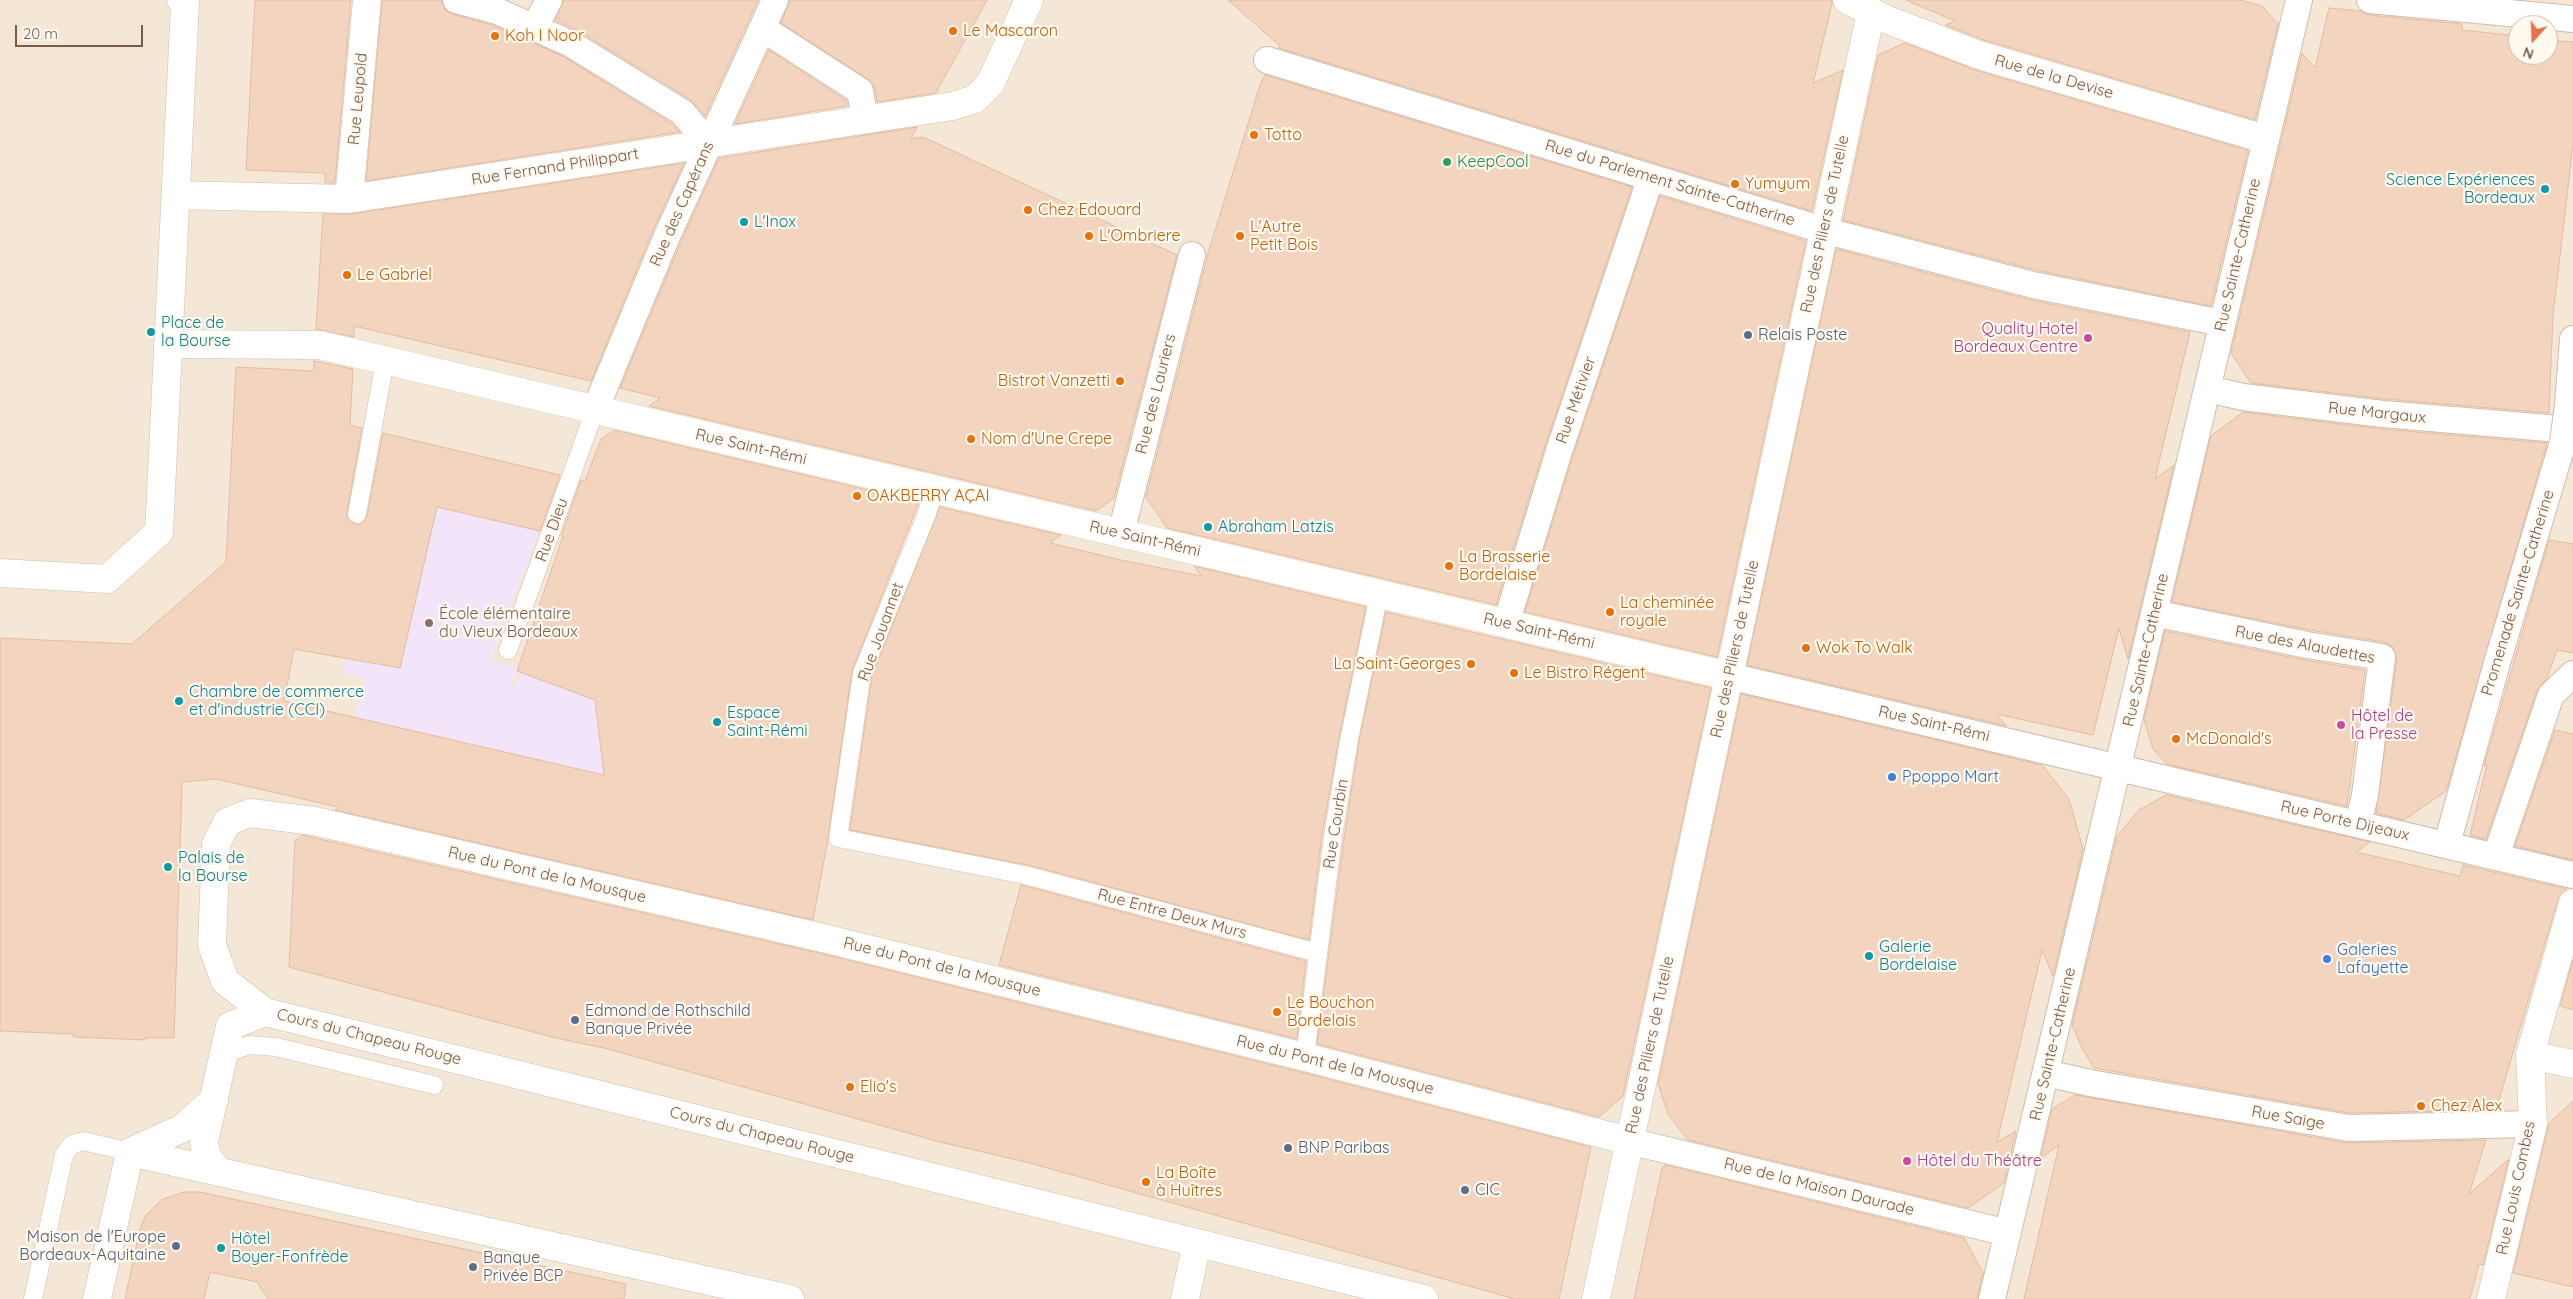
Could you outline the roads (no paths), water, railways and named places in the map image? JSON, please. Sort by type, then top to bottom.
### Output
[{"type":"street","points":[[0,573],[106,579],[159,532],[185,4],[182,0]]},
{"type":"street","name":"Rue Leupold","points":[[349,199],[367,0]]},
{"type":"street","points":[[456,0],[497,11],[571,44],[682,112],[709,144]]},
{"type":"street","points":[[534,28],[549,0]]},
{"type":"street","name":"Rue des Capérans","points":[[595,410],[667,236],[775,0]]},
{"type":"street","name":"Rue Fernand Philippart","points":[[176,195],[349,199],[932,110],[975,99],[990,84],[1029,0]]},
{"type":"street","name":"Rue de la Devise","points":[[1847,0],[1873,6],[1978,55],[2265,139]]},
{"type":"street","name":"Rue Sainte-Catherine","points":[[1992,1299],[2208,389],[2265,139],[2300,0]]},
{"type":"street","points":[[2370,0],[2573,19]]},
{"type":"street","name":"Rue des Piliers de Tutelle","points":[[1596,1299],[1873,6]]},
{"type":"street","points":[[762,28],[860,90],[865,120]]},
{"type":"street","name":"Rue du Parlement Sainte-Catherine","points":[[1267,60],[1824,230],[2033,285],[2222,323]]},
{"type":"street","name":"Rue Métivier","points":[[1506,624],[1558,451],[1651,177]]},
{"type":"street","name":"Rue des Lauriers","points":[[1121,533],[1192,255]]},
{"type":"street","name":"Promenade Sainte-Catherine","points":[[2447,844],[2497,663],[2555,435],[2568,406],[2573,340]]},
{"type":"street","name":"Rue Saint-Rémi","points":[[168,344],[320,345],[2118,768]]},
{"type":"street","name":"Rue Margaux","points":[[2208,389],[2243,397],[2555,435]]},
{"type":"street","name":"Rue des Alaudettes","points":[[2154,613],[2307,645],[2382,657],[2364,796],[2358,824]]},
{"type":"street","points":[[2496,856],[2551,695],[2573,674]]},
{"type":"street","name":"Rue Porte Dijeaux","points":[[2118,768],[2573,874]]},
{"type":"street","name":"Rue du Pont de la Mousque","points":[[265,1012],[225,980],[212,945],[216,844],[227,822],[250,813],[314,821],[823,938],[1305,1057],[1630,1141]]},
{"type":"street","name":"Rue Louis Combes","points":[[2492,1299],[2533,1124],[2530,1055],[2573,903]]},
{"type":"street","name":"Cours du Chapeau Rouge","points":[[219,1172],[207,1157],[204,1142],[230,1026],[265,1012],[1424,1299]]},
{"type":"street","points":[[2530,1055],[2573,1064]]},
{"type":"street","name":"Rue Saige","points":[[2046,1073],[2100,1085],[2349,1128],[2533,1124]]},
{"type":"street","points":[[130,1152],[182,1128],[214,1100]]},
{"type":"street","name":"Rue de la Maison Daurade","points":[[1630,1141],[2008,1233]]},
{"type":"street","points":[[130,1152],[790,1299]]},
{"type":"street","points":[[97,1299],[130,1152]]},
{"type":"street","points":[[1185,1299],[1197,1243]]},
{"type":"lane","points":[[357,514],[384,360]]},
{"type":"lane","name":"Rue Dieu","points":[[508,650],[595,410]]},
{"type":"lane","name":"Rue Jouannet","points":[[838,838],[862,674],[927,514],[933,490]]},
{"type":"lane","name":"Rue Courbin","points":[[1305,1057],[1333,836],[1349,740],[1379,594]]},
{"type":"lane","name":"Rue Entre Deux Murs","points":[[838,838],[1025,876],[1318,953]]},
{"type":"lane","points":[[224,1054],[249,1045],[276,1047],[434,1085]]},
{"type":"lane","points":[[33,1299],[64,1156],[70,1145],[83,1141],[130,1152]]},
{"type":"place","name":"Le Mascaron","points":[[953,31]]},
{"type":"place","name":"Koh I Noor","points":[[495,36]]},
{"type":"place","name":"Totto","points":[[1254,135]]},
{"type":"place","name":"KeepCool","points":[[1447,162]]},
{"type":"place","name":"Yumyum","points":[[1735,184]]},
{"type":"place","name":"Science Expériences Bordeaux","points":[[2545,189]]},
{"type":"place","name":"Chez Edouard","points":[[1028,210]]},
{"type":"place","name":"L'Inox","points":[[744,222]]},
{"type":"place","name":"L'Ombriere","points":[[1089,236]]},
{"type":"place","name":"L'Autre Petit Bois","points":[[1240,236]]},
{"type":"place","name":"Le Gabriel","points":[[347,275]]},
{"type":"place","name":"Place de la Bourse","points":[[151,332]]},
{"type":"place","name":"Relais Poste","points":[[1748,335]]},
{"type":"place","name":"Quality Hotel Bordeaux Centre","points":[[2088,338]]},
{"type":"place","name":"Bistrot Vanzetti","points":[[1120,381]]},
{"type":"place","name":"Nom d'Une Crepe","points":[[971,439]]},
{"type":"place","name":"OAKBERRY AÇAI","points":[[857,496]]},
{"type":"place","name":"Abraham Latzis","points":[[1208,527]]},
{"type":"place","name":"La Brasserie Bordelaise","points":[[1449,566]]},
{"type":"place","name":"La cheminée royale","points":[[1610,612]]},
{"type":"place","name":"École élémentaire du Vieux Bordeaux","points":[[429,623]]},
{"type":"place","name":"Wok To Walk","points":[[1806,648]]},
{"type":"place","name":"La Saint-Georges","points":[[1471,664]]},
{"type":"place","name":"Le Bistro Régent","points":[[1514,673]]},
{"type":"place","name":"Chambre de commerce et d'industrie (CCI)","points":[[179,701]]},
{"type":"place","name":"Espace Saint-Rémi","points":[[717,722]]},
{"type":"place","name":"Hôtel de la Presse","points":[[2341,725]]},
{"type":"place","name":"McDonald's","points":[[2176,739]]},
{"type":"place","name":"Ppoppo Mart","points":[[1892,777]]},
{"type":"place","name":"Palais de la Bourse","points":[[168,867]]},
{"type":"place","name":"Galerie Bordelaise","points":[[1869,956]]},
{"type":"place","name":"Galeries Lafayette","points":[[2327,959]]},
{"type":"place","name":"Le Bouchon Bordelais","points":[[1277,1012]]},
{"type":"place","name":"Edmond de Rothschild Banque Privée","points":[[575,1020]]},
{"type":"place","name":"Elio's","points":[[850,1087]]},
{"type":"place","name":"Chez Alex","points":[[2421,1106]]},
{"type":"place","name":"BNP Paribas","points":[[1288,1148]]},
{"type":"place","name":"Hôtel du Théâtre","points":[[1907,1161]]},
{"type":"place","name":"La Boîte à Huîtres","points":[[1146,1182]]},
{"type":"place","name":"CIC","points":[[1465,1190]]},
{"type":"place","name":"Maison de l'Europe Bordeaux-Aquitaine","points":[[176,1246]]},
{"type":"place","name":"Hôtel Boyer-Fonfrède","points":[[221,1248]]},
{"type":"place","name":"Banque Privée BCP","points":[[473,1267]]}]
